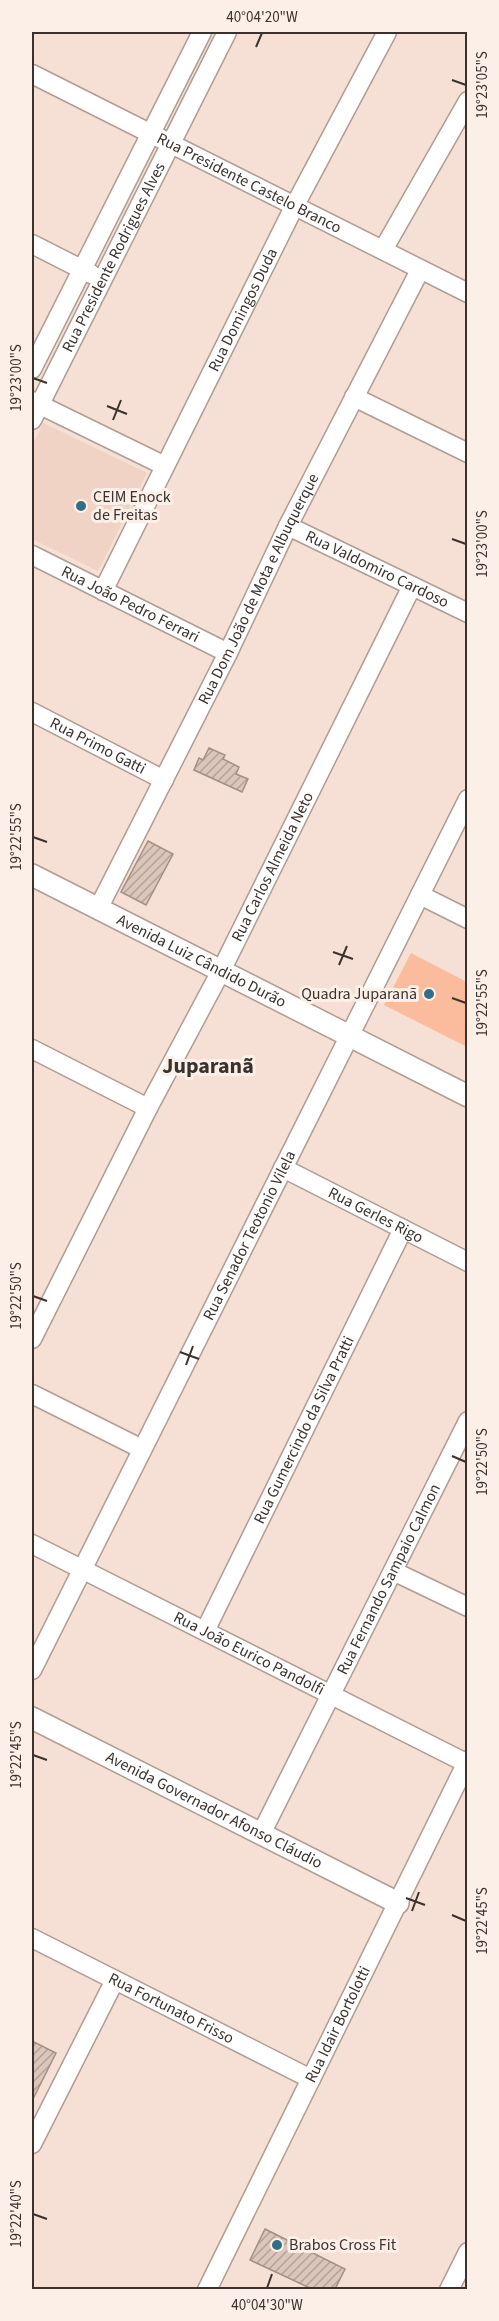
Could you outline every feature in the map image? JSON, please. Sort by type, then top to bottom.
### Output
[{"type":"street","name":"Rua Presidente Rodrigues Alves","points":[[32,369],[202,32]]},
{"type":"street","name":"Rua Presidente Rodrigues Alves","points":[[34,408],[227,32]]},
{"type":"street","name":"Rua Domingos Duda","points":[[103,591],[295,205],[387,32]]},
{"type":"street","name":"Rua Presidente Castelo Branco","points":[[32,74],[468,293]]},
{"type":"street","points":[[383,250],[468,100]]},
{"type":"street","points":[[32,244],[102,279]]},
{"type":"street","name":"Rua Dom João de Mota e Albuquerque","points":[[98,909],[228,653],[288,526],[420,270]]},
{"type":"street","points":[[354,397],[468,453]]},
{"type":"street","points":[[34,408],[165,466]]},
{"type":"street","name":"Rua Valdomiro Cardoso","points":[[288,526],[468,613]]},
{"type":"street","name":"Rua João Pedro Ferrari","points":[[32,555],[228,653]]},
{"type":"street","name":"Rua Carlos Almeida Neto","points":[[32,1339],[148,1108],[221,971],[412,586]]},
{"type":"street","name":"Rua Primo Gatti","points":[[32,712],[164,780]]},
{"type":"street","name":"Rua Senador Teotonio Vilela","points":[[32,1670],[468,799]]},
{"type":"street","name":"Avenida Luiz Cândido Durão","points":[[32,875],[468,1096]]},
{"type":"street","points":[[420,895],[468,919]]},
{"type":"street","points":[[32,1049],[148,1108]]},
{"type":"street","name":"Rua Gerles Rigo","points":[[283,1168],[468,1262]]},
{"type":"street","name":"Rua Gumercindo da Silva Pratti","points":[[205,1631],[403,1229]]},
{"type":"street","points":[[32,1394],[142,1449]]},
{"type":"street","name":"Rua Fernando Sampaio Calmon","points":[[261,1834],[393,1570],[463,1444],[468,1421]]},
{"type":"street","name":"Rua João Eurico Pandolfi","points":[[32,1544],[467,1763]]},
{"type":"street","points":[[393,1570],[468,1607]]},
{"type":"street","name":"Avenida Governador Afonso Cláudio","points":[[32,1718],[398,1903]]},
{"type":"street","name":"Rua Idair Bortolotti","points":[[207,2289],[467,1763]]},
{"type":"street","name":"Rua Fortunato Frisso","points":[[32,1938],[311,2079]]},
{"type":"street","points":[[32,2144],[115,1980]]},
{"type":"street","points":[[449,2289],[468,2252]]},
{"type":"shaded area","name":"CEIM Enock de Freitas","points":[[43,423],[147,473],[98,571],[32,539],[32,446]]},
{"type":"shaded area","name":"Quadra Juparanã","points":[[411,953],[467,982],[467,1047],[384,1005]]},
{"type":"building","points":[[209,748],[225,755],[223,759],[239,767],[236,774],[248,779],[242,792],[194,770],[199,758],[203,760]]},
{"type":"building","points":[[148,841],[173,854],[146,905],[121,892]]},
{"type":"building","points":[[32,2041],[56,2053],[32,2101]]},
{"type":"building","name":"Brabos Cross Fit","points":[[265,2229],[345,2269],[335,2289],[312,2289],[250,2260]]},
{"type":"place","name":"CEIM Enock de Freitas","points":[[81,506]]},
{"type":"place","name":"Quadra Juparanã","points":[[429,994]]},
{"type":"place","name":"Brabos Cross Fit","points":[[277,2245]]},
{"type":"district","name":"Juparanã","points":[[208,1066]]}]
